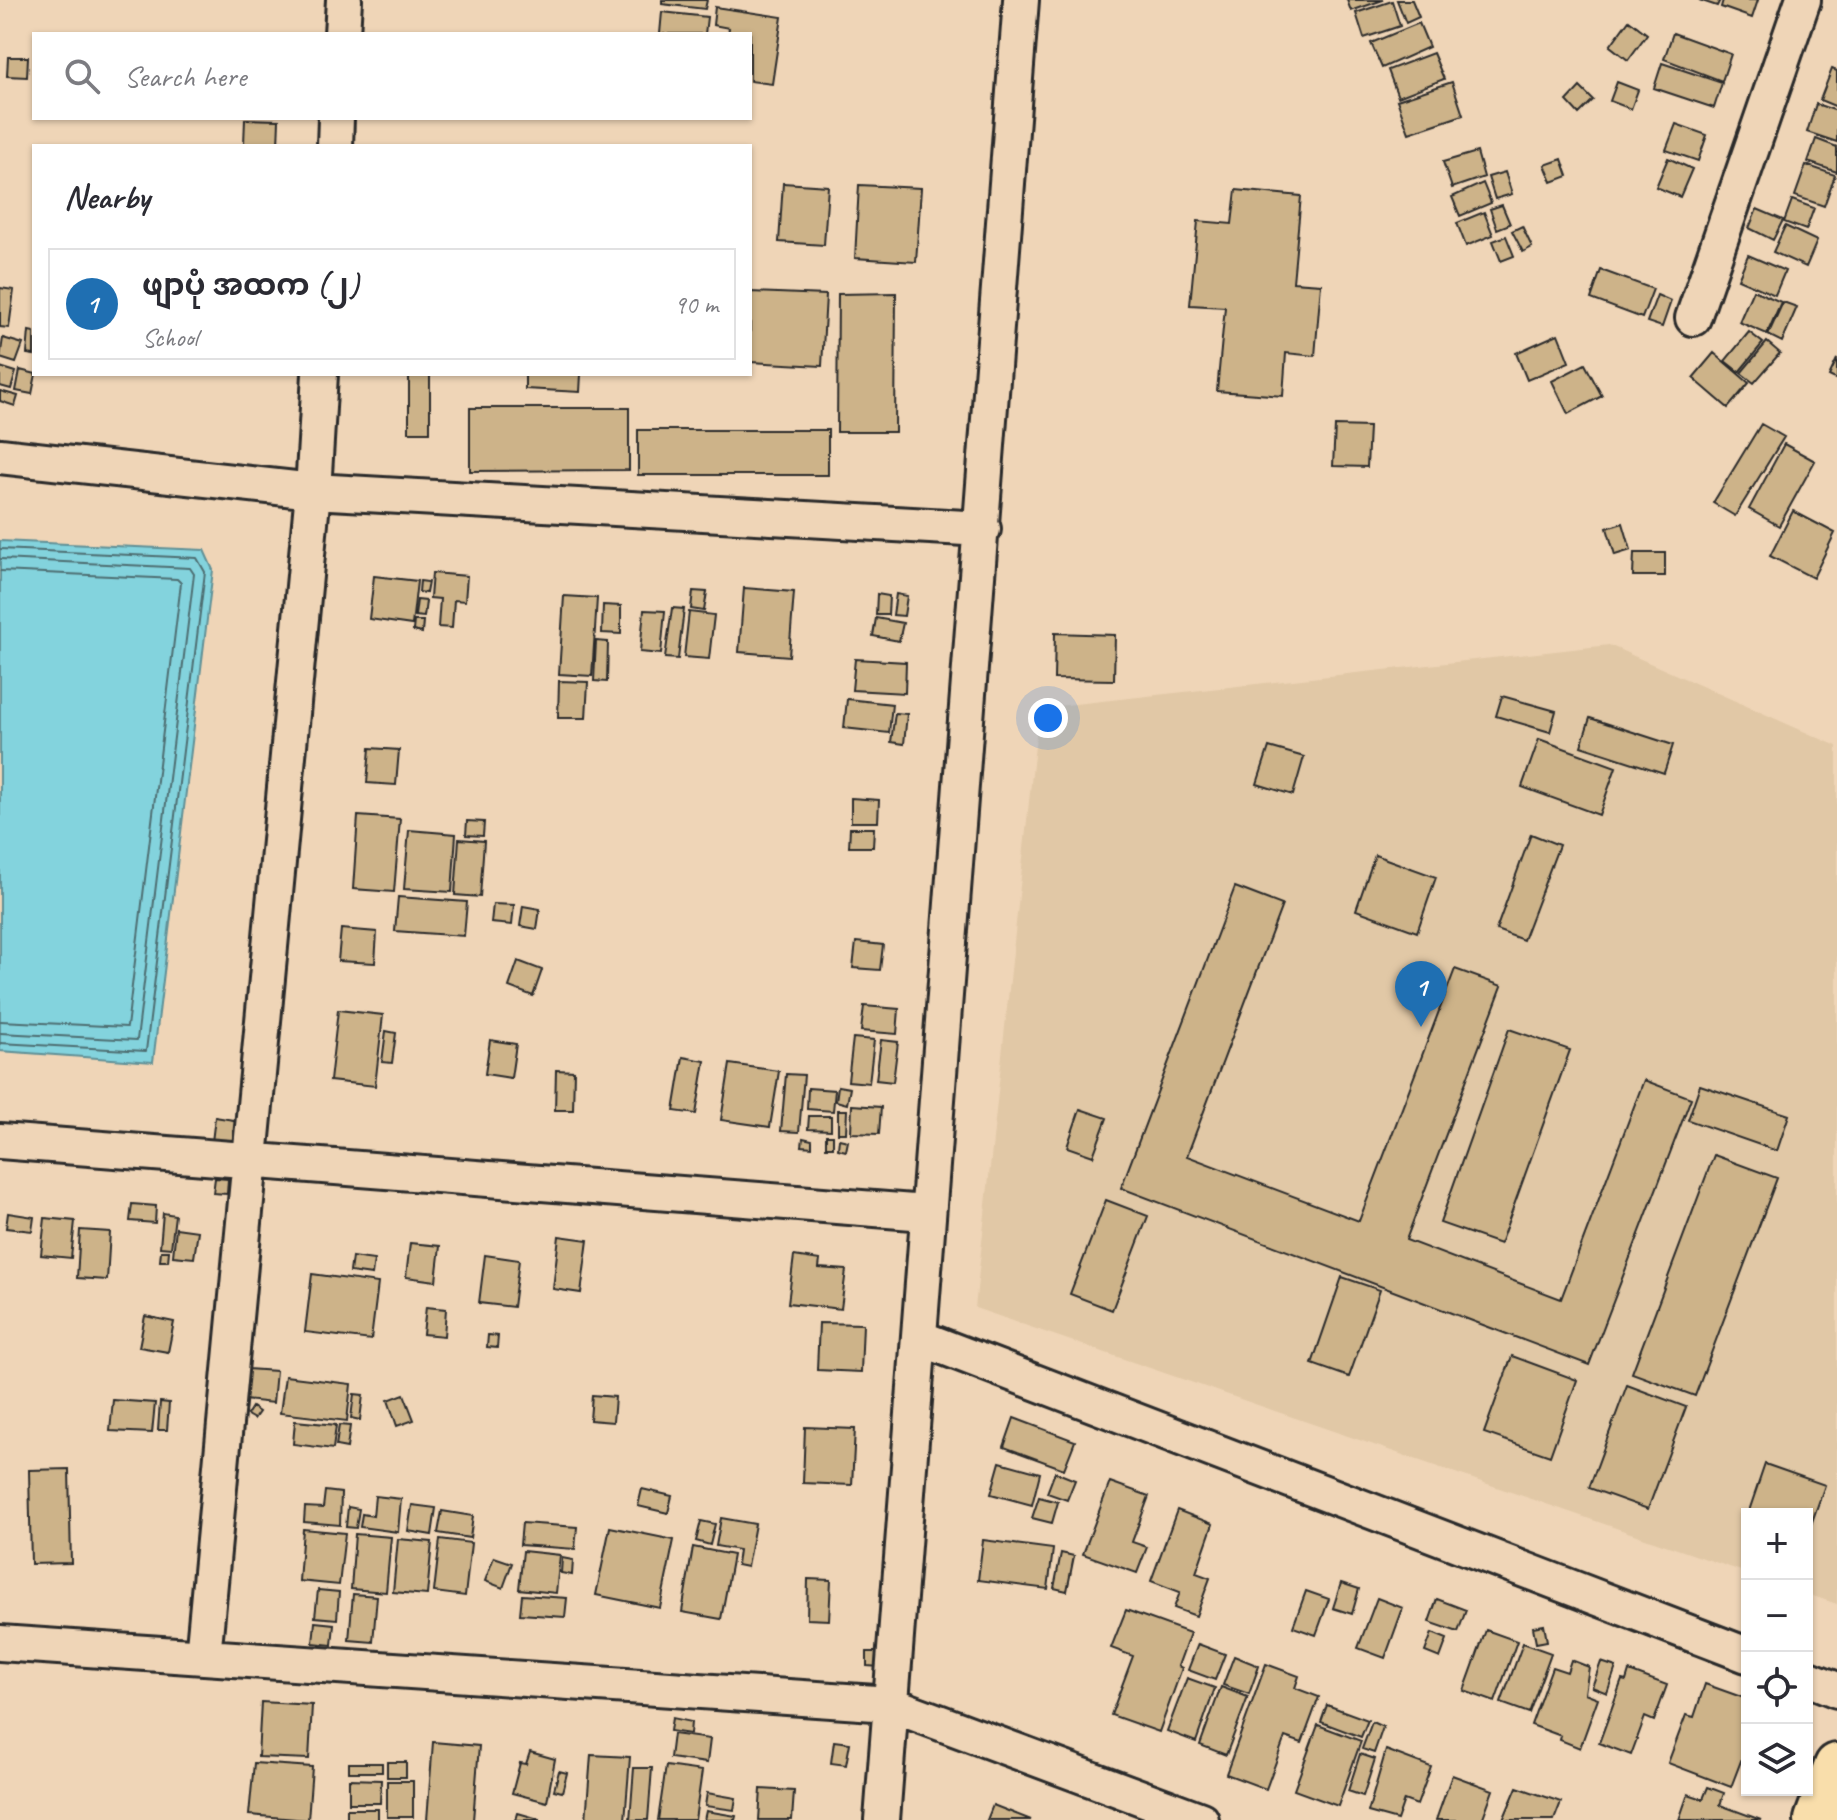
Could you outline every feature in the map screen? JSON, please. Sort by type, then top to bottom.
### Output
[{"type":"highway","points":[[1817,1820],[1837,1766]]},
{"type":"street","points":[[342,32],[344,0]]},
{"type":"street","points":[[882,1820],[1021,0]]},
{"type":"street","points":[[1693,318],[1803,0]]},
{"type":"street","points":[[335,144],[336,120]]},
{"type":"street","points":[[203,1657],[313,491],[320,376]]},
{"type":"street","points":[[0,456],[313,491],[983,529]]},
{"type":"street","points":[[0,1141],[926,1213]]},
{"type":"street","points":[[920,1338],[1741,1653]]},
{"type":"street","points":[[0,1643],[890,1704],[1201,1820]]},
{"type":"street","points":[[1813,1680],[1837,1690]]},
{"type":"shaded area","points":[[1609,645],[1837,746],[1837,1604],[1813,1596],[1813,1508],[1741,1508],[1741,1571],[975,1308],[1039,708]]},
{"type":"water","points":[[0,541],[204,550],[213,570],[153,1062],[0,1051]]},
{"type":"building","points":[[662,0],[707,0],[705,9],[662,4]]},
{"type":"building","points":[[1347,0],[1383,0],[1351,11]]},
{"type":"building","points":[[1397,0],[1412,0],[1419,17],[1406,23]]},
{"type":"building","points":[[1699,0],[1720,0],[1717,6]]},
{"type":"building","points":[[1723,0],[1758,0],[1752,18],[1721,7]]},
{"type":"building","points":[[1392,1],[1400,26],[1364,38],[1356,13]]},
{"type":"building","points":[[715,7],[782,17],[772,84],[752,81],[752,32],[728,32],[729,28],[713,25]]},
{"type":"building","points":[[662,12],[707,17],[705,32],[660,32]]},
{"type":"building","points":[[1629,20],[1647,34],[1628,60],[1610,46]]},
{"type":"building","points":[[1419,23],[1429,47],[1382,68],[1371,43]]},
{"type":"building","points":[[1673,33],[1731,54],[1722,81],[1664,59]]},
{"type":"building","points":[[1433,53],[1444,79],[1398,97],[1388,70]]},
{"type":"building","points":[[8,57],[28,57],[27,77],[7,76]]},
{"type":"building","points":[[1662,63],[1722,83],[1714,108],[1654,88]]},
{"type":"building","points":[[1832,69],[1837,71],[1837,107],[1820,100]]},
{"type":"building","points":[[1452,82],[1463,115],[1409,133],[1397,100]]},
{"type":"building","points":[[1617,82],[1638,90],[1631,109],[1610,101]]},
{"type":"building","points":[[1580,87],[1593,100],[1579,114],[1567,101]]},
{"type":"building","points":[[1816,104],[1837,111],[1837,142],[1807,132]]},
{"type":"building","points":[[245,120],[279,120],[278,144],[244,144]]},
{"type":"building","points":[[1676,124],[1707,135],[1698,161],[1666,150]]},
{"type":"building","points":[[1816,139],[1837,147],[1837,172],[1808,162]]},
{"type":"building","points":[[1477,152],[1484,177],[1452,188],[1443,162]]},
{"type":"building","points":[[1668,158],[1692,169],[1680,197],[1656,187]]},
{"type":"building","points":[[1562,159],[1568,176],[1552,182],[1545,165]]},
{"type":"building","points":[[1806,165],[1835,175],[1824,206],[1795,196]]},
{"type":"building","points":[[1505,172],[1512,194],[1495,199],[1488,177]]},
{"type":"building","points":[[783,183],[828,186],[824,245],[779,242]]},
{"type":"building","points":[[1483,183],[1491,203],[1460,216],[1452,197]]},
{"type":"building","points":[[859,185],[921,188],[916,262],[855,258]]},
{"type":"building","points":[[1236,190],[1301,196],[1293,282],[1321,284],[1315,356],[1286,353],[1283,396],[1217,391],[1225,307],[1190,305],[1198,221],[1232,224]]},
{"type":"building","points":[[1792,200],[1814,208],[1806,230],[1784,222]]},
{"type":"building","points":[[1502,205],[1510,224],[1497,229],[1490,209]]},
{"type":"building","points":[[1757,209],[1783,220],[1773,240],[1749,228]]},
{"type":"building","points":[[1484,212],[1493,235],[1466,246],[1457,223]]},
{"type":"building","points":[[1522,226],[1532,247],[1523,252],[1512,231]]},
{"type":"building","points":[[1785,226],[1817,241],[1806,267],[1773,252]]},
{"type":"building","points":[[1506,236],[1514,256],[1501,261],[1493,241]]},
{"type":"building","points":[[1748,255],[1785,271],[1775,295],[1738,279]]},
{"type":"building","points":[[1601,270],[1653,289],[1642,318],[1591,299]]},
{"type":"building","points":[[0,288],[14,290],[9,328],[0,327]]},
{"type":"building","points":[[1753,290],[1781,302],[1767,334],[1739,322]]},
{"type":"building","points":[[752,292],[826,295],[822,366],[752,362]]},
{"type":"building","points":[[896,293],[895,432],[837,432],[838,294]]},
{"type":"building","points":[[1657,295],[1671,301],[1662,327],[1647,322]]},
{"type":"building","points":[[1783,302],[1797,307],[1782,342],[1768,335]]},
{"type":"building","points":[[29,331],[32,332],[32,355],[27,354]]},
{"type":"building","points":[[1749,332],[1763,343],[1739,372],[1725,361]]},
{"type":"building","points":[[1558,334],[1569,362],[1527,380],[1516,353]]},
{"type":"building","points":[[3,338],[23,344],[16,363],[0,358]]},
{"type":"building","points":[[1767,342],[1780,353],[1754,383],[1741,373]]},
{"type":"building","points":[[1714,353],[1749,383],[1728,408],[1693,378]]},
{"type":"building","points":[[1837,359],[1837,380],[1829,376]]},
{"type":"building","points":[[1585,364],[1602,396],[1568,414],[1552,381]]},
{"type":"building","points":[[0,367],[16,372],[11,389],[0,386]]},
{"type":"building","points":[[20,370],[36,376],[32,394],[16,391]]},
{"type":"building","points":[[409,376],[430,376],[430,432],[409,432]]},
{"type":"building","points":[[525,376],[581,376],[580,392],[525,389]]},
{"type":"building","points":[[0,391],[18,396],[15,406],[0,401]]},
{"type":"building","points":[[470,408],[629,408],[629,470],[470,471]]},
{"type":"building","points":[[1761,424],[1784,437],[1735,516],[1713,503]]},
{"type":"building","points":[[1335,426],[1369,427],[1367,467],[1333,466]]},
{"type":"building","points":[[638,430],[828,430],[828,475],[638,475]]},
{"type":"building","points":[[1784,444],[1815,461],[1779,526],[1749,509]]},
{"type":"building","points":[[1793,511],[1835,533],[1813,578],[1770,556]]},
{"type":"building","points":[[1623,523],[1631,550],[1615,555],[1607,528]]},
{"type":"building","points":[[1634,553],[1665,553],[1665,576],[1633,576]]},
{"type":"building","points":[[432,573],[467,576],[465,601],[454,600],[452,628],[438,627],[440,599],[430,598]]},
{"type":"building","points":[[374,576],[417,581],[412,625],[369,619]]},
{"type":"building","points":[[420,581],[428,582],[426,593],[419,592]]},
{"type":"building","points":[[744,588],[794,592],[789,656],[739,652]]},
{"type":"building","points":[[693,591],[707,592],[704,611],[691,609]]},
{"type":"building","points":[[877,594],[889,596],[888,615],[876,615]]},
{"type":"building","points":[[896,594],[907,596],[904,616],[893,615]]},
{"type":"building","points":[[564,596],[597,598],[592,676],[559,674]]},
{"type":"building","points":[[417,600],[426,601],[424,617],[415,616]]},
{"type":"building","points":[[603,605],[621,606],[621,634],[602,633]]},
{"type":"building","points":[[672,608],[684,609],[678,659],[665,658]]},
{"type":"building","points":[[644,610],[665,611],[661,654],[640,652]]},
{"type":"building","points":[[689,612],[714,615],[709,659],[684,657]]},
{"type":"building","points":[[876,618],[903,623],[899,641],[873,636]]},
{"type":"building","points":[[414,621],[423,621],[422,633],[413,631]]},
{"type":"building","points":[[1055,633],[1115,635],[1114,680],[1054,679]]},
{"type":"building","points":[[596,641],[608,642],[607,682],[594,681]]},
{"type":"building","points":[[855,659],[906,662],[905,693],[852,690]]},
{"type":"building","points":[[559,681],[588,682],[586,718],[558,718]]},
{"type":"building","points":[[1502,696],[1556,711],[1550,732],[1496,716]]},
{"type":"building","points":[[847,699],[892,704],[889,733],[844,728]]},
{"type":"building","points":[[895,713],[907,714],[904,744],[891,742]]},
{"type":"building","points":[[1590,718],[1673,745],[1664,773],[1581,746]]},
{"type":"building","points":[[1539,739],[1616,767],[1599,815],[1522,787]]},
{"type":"building","points":[[1269,747],[1304,757],[1293,795],[1257,784]]},
{"type":"building","points":[[370,748],[399,750],[396,785],[367,783]]},
{"type":"building","points":[[851,798],[879,800],[878,822],[851,822]]},
{"type":"building","points":[[358,816],[400,819],[394,892],[353,889]]},
{"type":"building","points":[[467,821],[484,822],[483,836],[466,835]]},
{"type":"building","points":[[850,828],[874,828],[873,847],[849,847]]},
{"type":"building","points":[[409,830],[456,834],[452,892],[404,889]]},
{"type":"building","points":[[1531,834],[1559,845],[1523,940],[1496,930]]},
{"type":"building","points":[[459,839],[484,841],[480,897],[455,895]]},
{"type":"building","points":[[1375,855],[1436,877],[1417,932],[1356,910]]},
{"type":"building","points":[[1235,887],[1282,905],[1187,1156],[1359,1221],[1455,969],[1502,986],[1406,1240],[1561,1299],[1644,1080],[1691,1098],[1589,1365],[1121,1188]]},
{"type":"building","points":[[398,897],[467,902],[464,936],[395,931]]},
{"type":"building","points":[[493,904],[514,905],[512,925],[491,923]]},
{"type":"building","points":[[523,906],[540,909],[537,929],[520,926]]},
{"type":"building","points":[[341,929],[377,932],[375,963],[338,961]]},
{"type":"building","points":[[856,942],[883,945],[880,970],[853,968]]},
{"type":"building","points":[[518,961],[542,970],[533,996],[509,987]]},
{"type":"building","points":[[864,1006],[899,1009],[897,1034],[861,1031]]},
{"type":"building","points":[[338,1010],[383,1015],[375,1086],[330,1081]]},
{"type":"building","points":[[1509,1029],[1570,1050],[1500,1244],[1440,1223]]},
{"type":"building","points":[[386,1031],[396,1033],[392,1063],[382,1062]]},
{"type":"building","points":[[853,1038],[874,1040],[869,1083],[848,1081]]},
{"type":"building","points":[[490,1040],[516,1044],[511,1078],[485,1074]]},
{"type":"building","points":[[881,1040],[898,1042],[893,1082],[876,1080]]},
{"type":"building","points":[[683,1057],[705,1061],[696,1114],[674,1111]]},
{"type":"building","points":[[730,1064],[779,1071],[770,1127],[721,1120]]},
{"type":"building","points":[[556,1070],[574,1071],[573,1110],[555,1110]]},
{"type":"building","points":[[786,1074],[804,1075],[799,1132],[781,1131]]},
{"type":"building","points":[[1700,1085],[1789,1115],[1777,1151],[1688,1120]]},
{"type":"building","points":[[838,1086],[850,1088],[847,1104],[836,1101]]},
{"type":"building","points":[[808,1088],[835,1090],[833,1111],[807,1109]]},
{"type":"building","points":[[852,1105],[881,1107],[879,1134],[851,1133]]},
{"type":"building","points":[[1080,1109],[1107,1118],[1093,1156],[1067,1147]]},
{"type":"building","points":[[838,1110],[847,1110],[846,1133],[838,1133]]},
{"type":"building","points":[[809,1116],[831,1116],[831,1130],[808,1129]]},
{"type":"building","points":[[215,1117],[240,1121],[236,1145],[212,1142]]},
{"type":"building","points":[[826,1135],[833,1135],[833,1147],[826,1147]]},
{"type":"building","points":[[803,1138],[812,1140],[812,1147],[802,1146]]},
{"type":"building","points":[[839,1139],[848,1141],[846,1151],[838,1149]]},
{"type":"building","points":[[1714,1155],[1777,1178],[1695,1396],[1632,1373]]},
{"type":"building","points":[[215,1178],[228,1179],[227,1194],[213,1193]]},
{"type":"building","points":[[1106,1200],[1148,1216],[1112,1310],[1070,1294]]},
{"type":"building","points":[[132,1204],[156,1206],[155,1223],[130,1221]]},
{"type":"building","points":[[8,1213],[34,1217],[32,1231],[6,1228]]},
{"type":"building","points":[[163,1213],[175,1215],[171,1248],[160,1247]]},
{"type":"building","points":[[45,1218],[75,1221],[71,1258],[41,1255]]},
{"type":"building","points":[[176,1228],[198,1231],[194,1258],[173,1256]]},
{"type":"building","points":[[80,1230],[110,1232],[107,1280],[77,1278]]},
{"type":"building","points":[[559,1236],[588,1240],[581,1293],[553,1289]]},
{"type":"building","points":[[410,1243],[440,1246],[436,1281],[406,1277]]},
{"type":"building","points":[[161,1251],[169,1251],[168,1261],[160,1261]]},
{"type":"building","points":[[485,1255],[519,1260],[513,1307],[479,1303]]},
{"type":"building","points":[[794,1256],[820,1260],[819,1268],[846,1270],[841,1309],[788,1303]]},
{"type":"building","points":[[352,1257],[374,1260],[372,1275],[350,1272]]},
{"type":"building","points":[[312,1274],[378,1283],[371,1340],[305,1332]]},
{"type":"building","points":[[1342,1277],[1380,1290],[1349,1377],[1312,1364]]},
{"type":"building","points":[[426,1307],[446,1309],[444,1336],[423,1334]]},
{"type":"building","points":[[145,1316],[174,1322],[168,1352],[139,1347]]},
{"type":"building","points":[[819,1323],[863,1324],[861,1372],[817,1370]]},
{"type":"building","points":[[488,1335],[498,1336],[497,1348],[487,1347]]},
{"type":"building","points":[[1512,1356],[1577,1380],[1550,1456],[1484,1433]]},
{"type":"building","points":[[247,1369],[276,1371],[273,1403],[244,1400]]},
{"type":"building","points":[[285,1376],[351,1384],[347,1421],[280,1413]]},
{"type":"building","points":[[1627,1385],[1686,1407],[1648,1509],[1589,1488]]},
{"type":"building","points":[[354,1394],[363,1395],[360,1420],[351,1418]]},
{"type":"building","points":[[404,1394],[414,1420],[397,1426],[388,1400]]},
{"type":"building","points":[[592,1395],[615,1397],[613,1422],[590,1420]]},
{"type":"building","points":[[113,1400],[155,1403],[152,1433],[110,1431]]},
{"type":"building","points":[[160,1402],[169,1403],[167,1430],[158,1430]]},
{"type":"building","points":[[252,1407],[259,1412],[254,1419],[247,1415]]},
{"type":"building","points":[[1014,1418],[1075,1441],[1064,1469],[1004,1447]]},
{"type":"building","points":[[295,1421],[336,1425],[333,1449],[293,1444]]},
{"type":"building","points":[[339,1425],[350,1426],[347,1448],[336,1446]]},
{"type":"building","points":[[805,1427],[855,1429],[852,1485],[803,1483]]},
{"type":"building","points":[[1000,1462],[1040,1473],[1032,1505],[991,1494]]},
{"type":"building","points":[[1765,1464],[1825,1485],[1813,1519],[1813,1508],[1750,1508]]},
{"type":"building","points":[[69,1469],[71,1563],[31,1564],[29,1470]]},
{"type":"building","points":[[1055,1472],[1075,1480],[1067,1500],[1047,1493]]},
{"type":"building","points":[[1110,1482],[1149,1496],[1132,1542],[1147,1547],[1137,1573],[1083,1554]]},
{"type":"building","points":[[642,1489],[672,1496],[668,1513],[638,1506]]},
{"type":"building","points":[[325,1491],[341,1493],[340,1525],[304,1522],[305,1507],[323,1508]]},
{"type":"building","points":[[375,1496],[401,1499],[398,1532],[360,1527],[362,1514],[373,1516]]},
{"type":"building","points":[[1039,1497],[1058,1502],[1052,1523],[1032,1518]]},
{"type":"building","points":[[412,1505],[436,1508],[432,1535],[408,1531]]},
{"type":"building","points":[[348,1507],[359,1509],[356,1528],[346,1527]]},
{"type":"building","points":[[1177,1510],[1213,1524],[1196,1573],[1210,1578],[1196,1616],[1174,1608],[1180,1592],[1151,1581]]},
{"type":"building","points":[[442,1511],[473,1516],[470,1538],[438,1533]]},
{"type":"building","points":[[721,1518],[755,1524],[747,1567],[737,1565],[739,1550],[716,1546]]},
{"type":"building","points":[[701,1521],[715,1524],[710,1545],[696,1541]]},
{"type":"building","points":[[522,1523],[577,1527],[575,1549],[520,1545]]},
{"type":"building","points":[[610,1527],[674,1540],[660,1608],[596,1595]]},
{"type":"building","points":[[303,1529],[345,1533],[339,1585],[299,1581]]},
{"type":"building","points":[[355,1534],[391,1537],[386,1592],[351,1589]]},
{"type":"building","points":[[398,1539],[432,1542],[427,1595],[393,1592]]},
{"type":"building","points":[[440,1539],[471,1543],[465,1596],[434,1592]]},
{"type":"building","points":[[983,1540],[1053,1549],[1048,1589],[978,1580]]},
{"type":"building","points":[[693,1547],[733,1555],[721,1619],[682,1612]]},
{"type":"building","points":[[523,1551],[560,1555],[556,1593],[519,1589]]},
{"type":"building","points":[[1061,1553],[1074,1556],[1067,1591],[1054,1588]]},
{"type":"building","points":[[494,1557],[512,1563],[503,1588],[485,1581]]},
{"type":"building","points":[[562,1558],[573,1560],[572,1575],[561,1573]]},
{"type":"building","points":[[808,1579],[831,1580],[829,1620],[807,1619]]},
{"type":"building","points":[[1341,1583],[1359,1589],[1352,1614],[1333,1608]]},
{"type":"building","points":[[318,1590],[339,1592],[337,1619],[315,1617]]},
{"type":"building","points":[[1306,1591],[1329,1599],[1316,1635],[1293,1627]]},
{"type":"building","points":[[353,1594],[377,1596],[373,1642],[349,1640]]},
{"type":"building","points":[[522,1595],[567,1598],[565,1617],[520,1614]]},
{"type":"building","points":[[1377,1598],[1403,1608],[1385,1658],[1358,1648]]},
{"type":"building","points":[[1437,1599],[1466,1610],[1458,1632],[1429,1622]]},
{"type":"building","points":[[1126,1610],[1190,1633],[1178,1666],[1182,1668],[1159,1732],[1111,1715],[1133,1656],[1111,1648]]},
{"type":"building","points":[[315,1622],[334,1624],[332,1645],[313,1643]]},
{"type":"building","points":[[1544,1625],[1547,1641],[1536,1643],[1533,1627]]},
{"type":"building","points":[[1486,1630],[1517,1641],[1495,1702],[1464,1691]]},
{"type":"building","points":[[1432,1633],[1447,1639],[1440,1658],[1425,1652]]},
{"type":"building","points":[[1523,1643],[1551,1653],[1529,1713],[1501,1703]]},
{"type":"building","points":[[1198,1644],[1225,1654],[1215,1680],[1188,1670]]},
{"type":"building","points":[[867,1652],[880,1652],[880,1667],[867,1666]]},
{"type":"building","points":[[1234,1656],[1259,1666],[1249,1694],[1223,1685]]},
{"type":"building","points":[[1571,1660],[1589,1667],[1585,1693],[1598,1698],[1580,1748],[1560,1740],[1561,1736],[1531,1725],[1552,1667],[1567,1672]]},
{"type":"building","points":[[1601,1662],[1616,1667],[1607,1693],[1592,1687]]},
{"type":"building","points":[[1266,1664],[1299,1676],[1295,1688],[1319,1697],[1302,1743],[1285,1737],[1266,1789],[1226,1774]]},
{"type":"building","points":[[1629,1671],[1667,1685],[1654,1721],[1645,1717],[1631,1755],[1599,1743],[1622,1680],[1626,1681]]},
{"type":"building","points":[[1187,1678],[1215,1688],[1196,1742],[1167,1731]]},
{"type":"building","points":[[1705,1684],[1741,1697],[1741,1761],[1731,1787],[1668,1763],[1686,1715],[1694,1717]]},
{"type":"building","points":[[1221,1687],[1248,1697],[1226,1755],[1200,1745]]},
{"type":"building","points":[[261,1702],[312,1705],[309,1759],[258,1757]]},
{"type":"building","points":[[1327,1705],[1368,1720],[1361,1737],[1321,1722]]},
{"type":"building","points":[[672,1718],[691,1722],[690,1734],[670,1731]]},
{"type":"building","points":[[1372,1722],[1383,1727],[1374,1753],[1362,1749]]},
{"type":"building","points":[[1318,1725],[1361,1741],[1338,1806],[1294,1790]]},
{"type":"building","points":[[673,1734],[710,1739],[707,1763],[670,1758]]},
{"type":"building","points":[[834,1741],[850,1743],[846,1765],[831,1763]]},
{"type":"building","points":[[433,1742],[479,1746],[473,1820],[427,1820]]},
{"type":"building","points":[[1386,1750],[1431,1767],[1417,1805],[1404,1800],[1397,1820],[1368,1812]]},
{"type":"building","points":[[530,1752],[555,1759],[547,1802],[512,1793],[520,1763],[526,1764]]},
{"type":"building","points":[[1360,1754],[1375,1759],[1363,1796],[1348,1791]]},
{"type":"building","points":[[591,1755],[630,1757],[625,1820],[586,1820]]},
{"type":"building","points":[[387,1762],[406,1762],[406,1777],[387,1777]]},
{"type":"building","points":[[254,1763],[312,1767],[308,1820],[249,1815]]},
{"type":"building","points":[[349,1763],[382,1763],[382,1772],[349,1772]]},
{"type":"building","points":[[666,1766],[702,1771],[695,1820],[658,1820]]},
{"type":"building","points":[[634,1768],[652,1768],[648,1820],[630,1820]]},
{"type":"building","points":[[559,1771],[567,1773],[562,1792],[554,1790]]},
{"type":"building","points":[[1452,1775],[1493,1790],[1482,1820],[1436,1820]]},
{"type":"building","points":[[349,1779],[381,1780],[380,1803],[349,1803]]},
{"type":"building","points":[[387,1781],[413,1781],[413,1817],[387,1817]]},
{"type":"building","points":[[1517,1787],[1561,1802],[1554,1820],[1503,1820]]},
{"type":"building","points":[[1708,1787],[1724,1793],[1720,1805],[1761,1820],[1679,1820],[1688,1794],[1703,1799]]},
{"type":"building","points":[[761,1789],[794,1791],[792,1820],[759,1820]]},
{"type":"building","points":[[707,1793],[736,1798],[734,1810],[705,1806]]},
{"type":"building","points":[[993,1805],[1031,1820],[987,1820]]},
{"type":"building","points":[[347,1809],[378,1809],[378,1820],[347,1820]]},
{"type":"building","points":[[706,1811],[736,1816],[735,1820],[704,1820]]},
{"type":"building","points":[[518,1813],[539,1819],[539,1820],[516,1820]]},
{"type":"place","name":"ဖျာပုံ အထက (၂)","points":[[1421,1027]]}]
